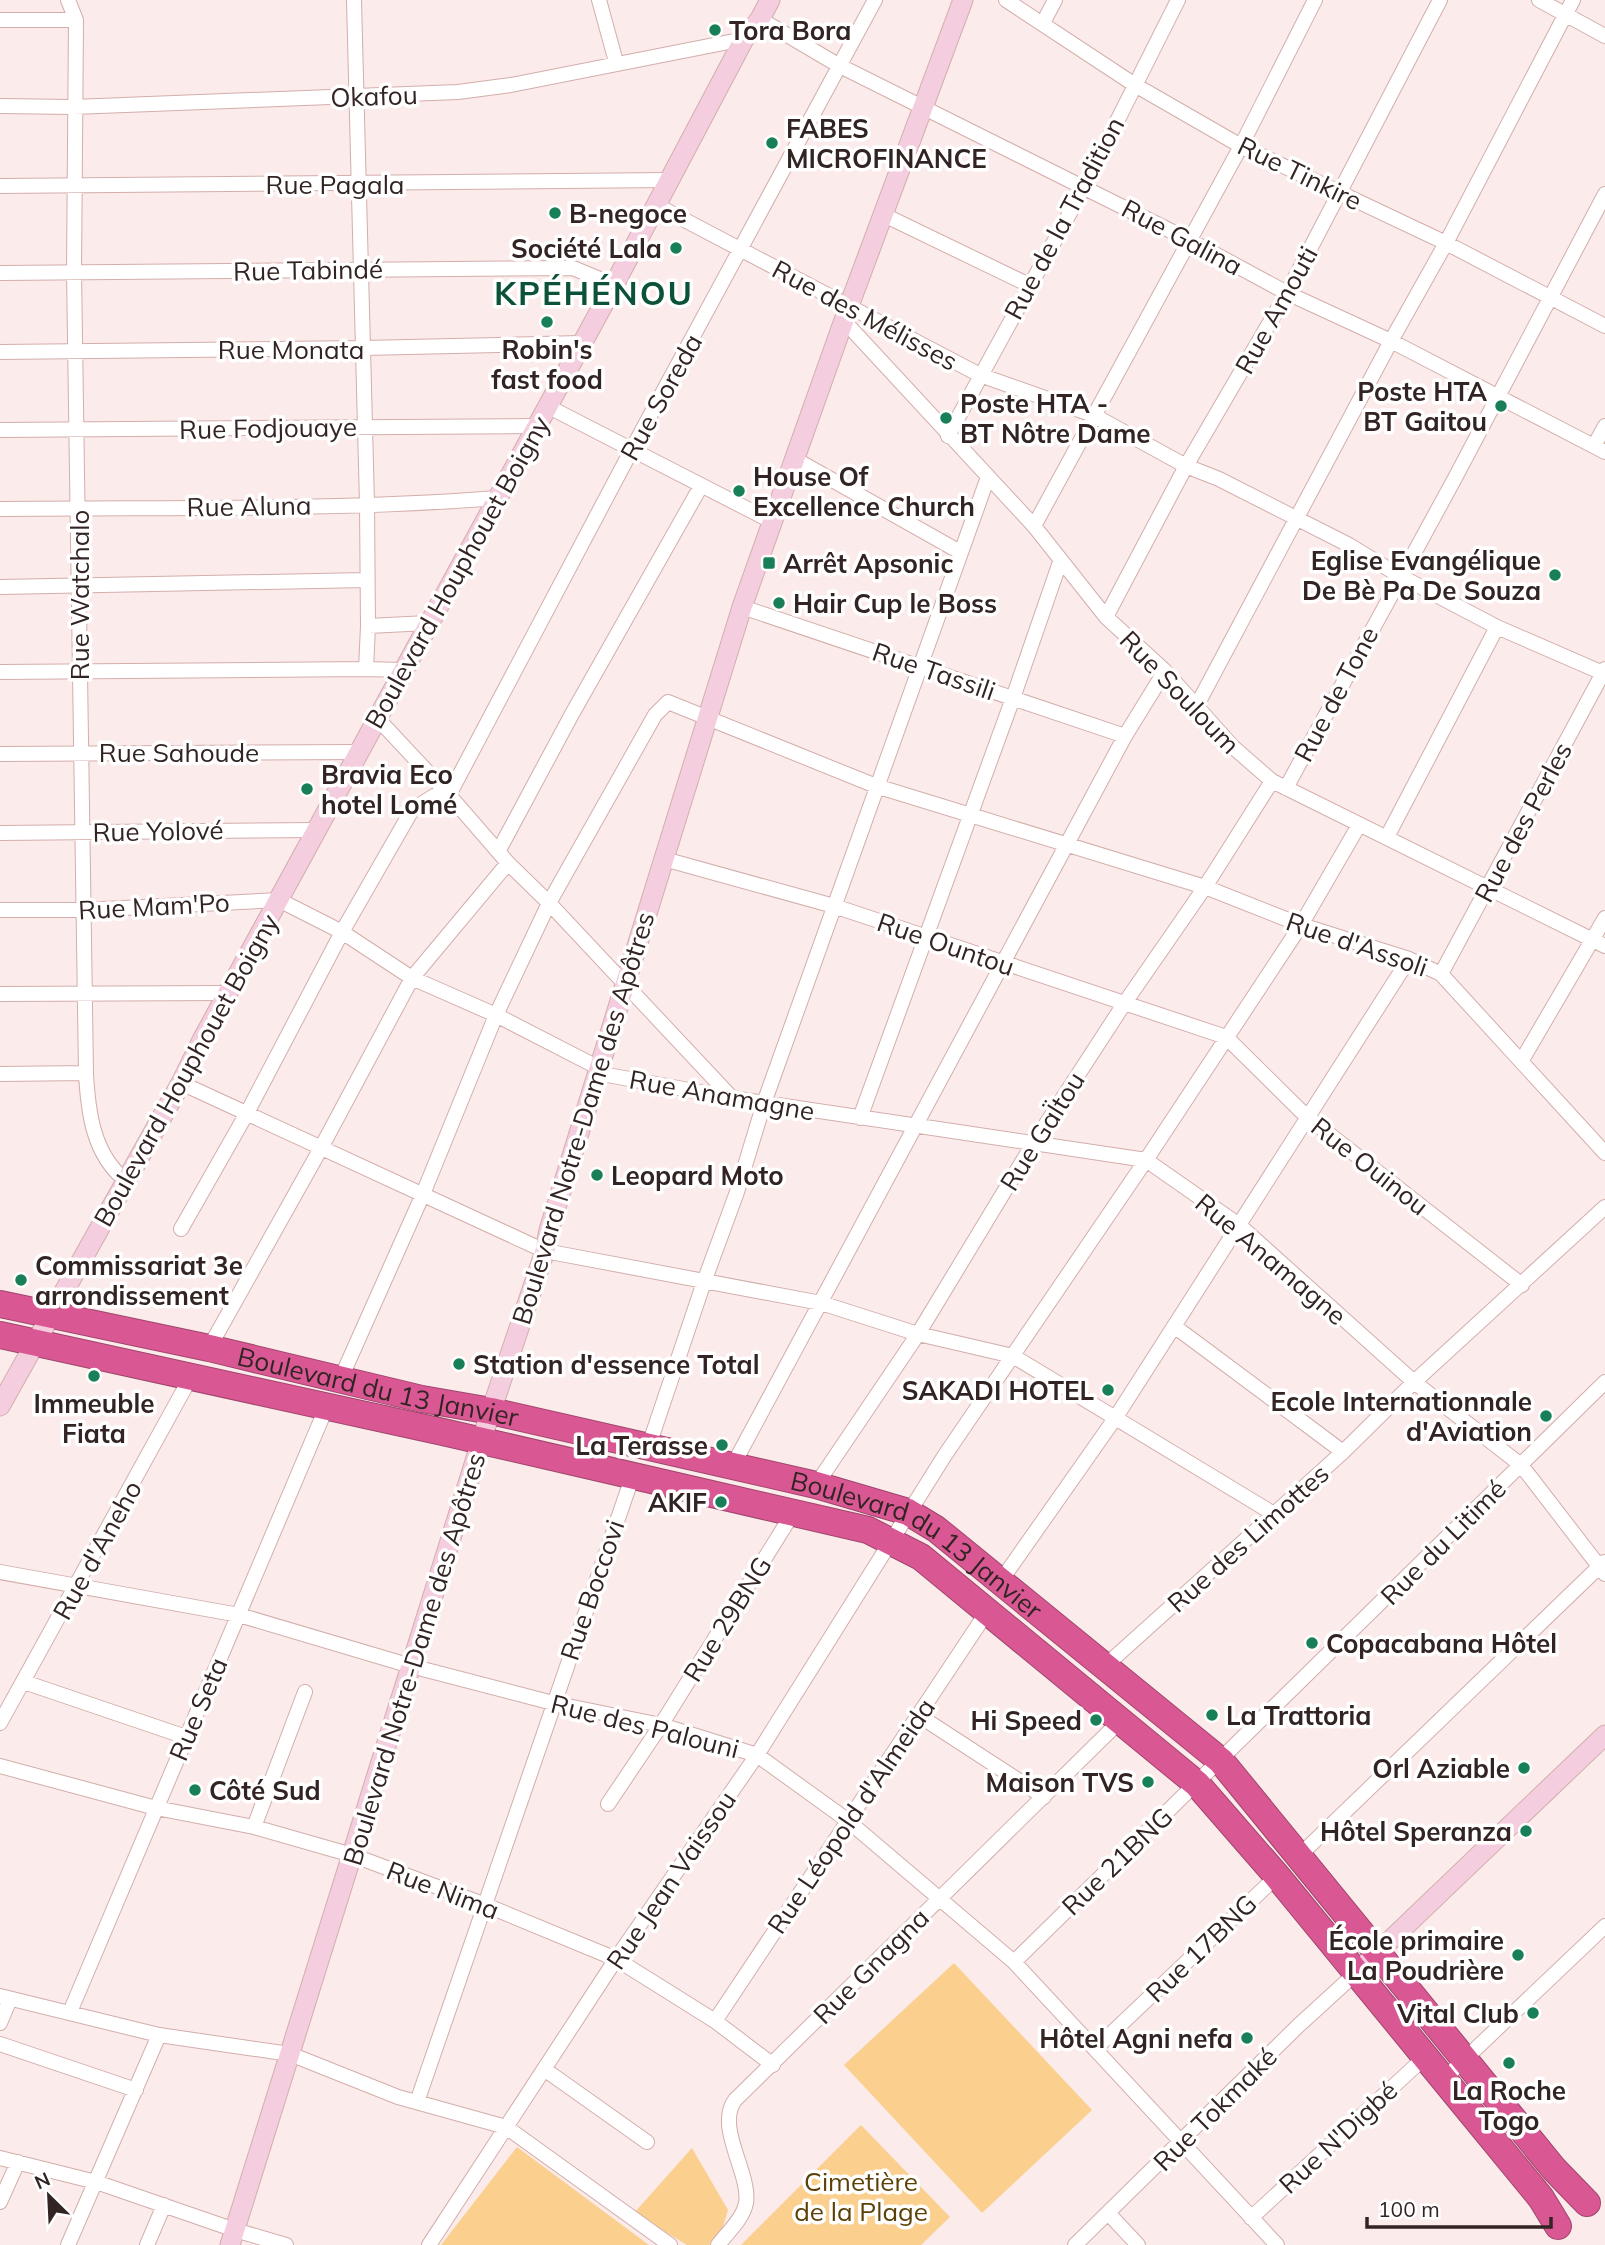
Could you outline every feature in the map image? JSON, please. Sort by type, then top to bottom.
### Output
[{"type":"highway","name":"Boulevard du 13 Janvier","points":[[0,1304],[42,1328],[192,1375],[868,1530],[921,1557],[1197,1784],[1277,1876],[1541,2198],[1558,2235]]},
{"type":"highway","name":"Boulevard du 13 Janvier","points":[[0,1335],[42,1328],[209,1349],[816,1485],[908,1512],[936,1529],[1221,1760],[1554,2169],[1599,2204]]},
{"type":"highway","points":[[1558,2235],[1569,2210],[1599,2204]]},
{"type":"street","name":"Rue Watchalo","points":[[68,0],[76,20],[74,272],[86,1073],[90,1119],[95,1135],[115,1172],[125,1180]]},
{"type":"street","points":[[354,0],[367,504],[366,668]]},
{"type":"street","points":[[599,0],[616,62]]},
{"type":"street","name":"Boulevard Houphouet Boigny","points":[[0,1406],[181,1083],[402,670],[614,285],[744,39],[761,19],[770,0]]},
{"type":"street","name":"Rue Soreda","points":[[450,795],[631,451],[875,0]]},
{"type":"street","name":"Boulevard Notre-Dame des Apôtres","points":[[233,2238],[491,1411],[545,1251],[549,1230],[742,607],[882,214],[963,0]]},
{"type":"street","name":"Rue Tinkire","points":[[1006,0],[1135,85],[1241,146],[1446,243],[1605,326]]},
{"type":"street","points":[[1043,23],[1055,0]]},
{"type":"street","name":"Rue de la Tradition","points":[[948,436],[1084,187],[1178,0]]},
{"type":"street","points":[[1034,526],[1241,146],[1315,0]]},
{"type":"street","name":"Rue Amouti","points":[[1106,617],[1186,466],[1287,293],[1440,0]]},
{"type":"street","points":[[1539,0],[1605,36]]},
{"type":"street","points":[[1196,707],[1446,243],[1573,0]]},
{"type":"street","name":"Rue Galina","points":[[761,19],[838,65],[1189,240],[1287,293],[1391,341],[1496,398],[1599,449]]},
{"type":"street","points":[[0,20],[76,20]]},
{"type":"street","name":"Okafou","points":[[0,106],[74,107],[482,90],[744,39]]},
{"type":"street","name":"Rue Pagala","points":[[0,186],[669,180]]},
{"type":"street","name":"Rue de Tone","points":[[1279,784],[1400,576],[1605,194]]},
{"type":"street","name":"Rue des Mélisses","points":[[656,205],[741,249],[847,314],[980,375],[1093,415],[1186,466],[1219,479],[1349,545],[1400,576],[1497,627],[1604,672]]},
{"type":"street","points":[[882,214],[1030,285]]},
{"type":"street","name":"Rue Tabindé","points":[[0,273],[573,268],[614,285]]},
{"type":"street","name":"Rue Souloum","points":[[847,314],[948,436],[1034,526],[1106,617],[1165,671],[1233,747],[1279,784],[1599,943]]},
{"type":"street","name":"Rue Monata","points":[[0,352],[581,343]]},
{"type":"street","points":[[547,406],[773,522]]},
{"type":"street","name":"Rue Fodjouaye","points":[[0,430],[536,426]]},
{"type":"street","points":[[1599,449],[1605,426]]},
{"type":"street","points":[[795,459],[960,552]]},
{"type":"street","points":[[648,1448],[741,1181],[764,1103],[988,477]]},
{"type":"street","points":[[499,850],[572,714],[701,486]]},
{"type":"street","name":"Rue Aluna","points":[[0,509],[212,508],[431,503],[497,498]]},
{"type":"street","points":[[860,1118],[1060,562]]},
{"type":"street","points":[[0,587],[366,580]]},
{"type":"street","name":"Rue Tassili","points":[[742,607],[1125,736]]},
{"type":"street","points":[[368,626],[428,623]]},
{"type":"street","points":[[1387,837],[1497,627]]},
{"type":"street","points":[[0,672],[366,668],[402,670]]},
{"type":"street","points":[[732,1467],[1125,736],[1165,671]]},
{"type":"street","name":"Rue des Perles","points":[[1441,974],[1604,672]]},
{"type":"street","name":"Rue d'Assoli","points":[[550,903],[655,715],[668,702],[876,786],[1205,887],[1301,925],[1409,959],[1441,974],[1604,1148]]},
{"type":"street","points":[[377,718],[450,795],[508,863],[550,903],[624,985],[733,1098]]},
{"type":"street","name":"Rue Sahoude","points":[[0,754],[358,752]]},
{"type":"street","name":"Rue GaÏtou","points":[[816,1485],[918,1334],[1033,1144],[1124,1004],[1279,784]]},
{"type":"street","points":[[181,1228],[247,1113],[342,932],[412,810],[434,796],[450,795]]},
{"type":"street","name":"Rue Jean Vaissou","points":[[429,2245],[616,1959],[757,1755],[908,1512],[1301,925],[1359,825]]},
{"type":"street","name":"Rue Yolové","points":[[0,833],[316,830]]},
{"type":"street","name":"Rue Ountou","points":[[664,859],[834,906],[1226,1037]]},
{"type":"street","points":[[209,1349],[412,978],[508,863]]},
{"type":"street","name":"Rue Mam'Po","points":[[0,910],[84,910],[279,900],[342,932],[412,978],[496,1015]]},
{"type":"street","points":[[341,1378],[423,1194],[496,1015],[550,903]]},
{"type":"street","points":[[1522,1060],[1599,943],[1605,918]]},
{"type":"street","points":[[1000,1581],[1116,1417],[1306,1116],[1409,959]]},
{"type":"street","points":[[0,994],[227,993]]},
{"type":"street","name":"Rue Anamagne","points":[[496,1015],[598,1070],[733,1098],[1146,1160],[1239,1225],[1414,1382],[1521,1465],[1603,1568]]},
{"type":"street","name":"Rue Ouinou","points":[[1226,1037],[1306,1116],[1521,1285]]},
{"type":"street","points":[[0,1074],[86,1073]]},
{"type":"street","points":[[181,1083],[545,1251],[821,1303],[918,1334],[1013,1356],[1273,1514]]},
{"type":"street","name":"Rue des Limottes","points":[[1104,1667],[1343,1452],[1414,1382],[1605,1207]]},
{"type":"street","points":[[1174,1326],[1343,1452]]},
{"type":"street","name":"Rue d'Aneho","points":[[0,1723],[192,1375]]},
{"type":"street","name":"Rue du Litimé","points":[[1221,1760],[1605,1382]]},
{"type":"street","name":"Rue Seta","points":[[70,2012],[327,1406]]},
{"type":"street","name":"Rue Boccovi","points":[[417,2102],[633,1475]]},
{"type":"street","name":"Rue 29BNG","points":[[608,1804],[661,1725],[793,1513]]},
{"type":"street","points":[[1300,1856],[1603,1568]]},
{"type":"street","name":"Rue des Palouni","points":[[0,1572],[239,1615],[411,1666],[553,1703],[661,1725],[757,1755],[847,1820],[1014,1962],[1276,2245]]},
{"type":"street","name":"Rue Léopold d'Almeida","points":[[715,2021],[986,1612]]},
{"type":"street","points":[[24,1682],[186,1737]]},
{"type":"street","points":[[254,1827],[305,1692]]},
{"type":"street","points":[[918,1715],[1044,1797]]},
{"type":"street","name":"Rue Gnagna","points":[[718,2245],[740,2217],[746,2204],[729,2123],[729,2109],[734,2100],[773,2065],[1120,1721]]},
{"type":"street","points":[[1356,1973],[1605,1735]]},
{"type":"street","name":"Rue 21BNG","points":[[1014,1962],[1221,1760]]},
{"type":"street","name":"Rue Nima","points":[[0,1766],[156,1808],[254,1827],[352,1856],[483,1904],[616,1959],[715,2021],[773,2065]]},
{"type":"street","name":"Rue 17BNG","points":[[1096,2049],[1277,1876]]},
{"type":"street","points":[[1444,2079],[1605,1926]]},
{"type":"street","name":"Rue Tokmaké","points":[[1075,2245],[1298,2026],[1356,1973]]},
{"type":"street","points":[[0,2023],[5,1997],[159,2035],[290,2054],[417,2102],[506,2127],[670,2245]]},
{"type":"street","points":[[68,2245],[159,2035]]},
{"type":"street","points":[[0,2044],[136,2090]]},
{"type":"street","name":"Rue N'Digbé","points":[[1251,2218],[1425,2057]]},
{"type":"street","points":[[544,2069],[647,2142]]},
{"type":"street","points":[[0,2158],[96,2182],[164,2205],[233,2238],[286,2245]]},
{"type":"street","points":[[0,2202],[18,2162]]},
{"type":"street","points":[[147,2245],[164,2205]]},
{"type":"street","points":[[1109,2214],[1138,2245]]},
{"type":"green space","points":[[954,1963],[1092,2110],[982,2213],[844,2065]]},
{"type":"green space","name":"Cimetière de la Plage","points":[[861,2125],[950,2217],[921,2245],[741,2245]]},
{"type":"green space","points":[[517,2147],[649,2245],[441,2245]]},
{"type":"green space","name":"Cimetière de la Plage","points":[[692,2148],[728,2210],[721,2233],[709,2245],[687,2245],[634,2213]]},
{"type":"place","name":"Tora Bora","points":[[715,30]]},
{"type":"place","name":"FABES MICROFINANCE","points":[[772,143]]},
{"type":"place","name":"B-negoce","points":[[555,213]]},
{"type":"place","name":"Société Lala","points":[[676,248]]},
{"type":"place","name":"Robin's fast food","points":[[547,322]]},
{"type":"place","name":"Poste HTA BT Gaitou","points":[[1501,406]]},
{"type":"place","name":"Poste HTA - BT Nôtre Dame","points":[[946,418]]},
{"type":"place","name":"House Of Excellence Church","points":[[739,491]]},
{"type":"place","name":"Arrêt Apsonic","points":[[769,563]]},
{"type":"place","name":"Eglise Evangélique De Bè Pa De Souza","points":[[1555,575]]},
{"type":"place","name":"Hair Cup le Boss","points":[[779,603]]},
{"type":"place","name":"Bravia Eco hotel Lomé","points":[[307,789]]},
{"type":"place","name":"Leopard Moto","points":[[597,1175]]},
{"type":"place","name":"Commissariat 3e arrondissement","points":[[21,1280]]},
{"type":"place","name":"Station d'essence Total","points":[[459,1364]]},
{"type":"place","name":"Immeuble Fiata","points":[[94,1376]]},
{"type":"place","name":"SAKADI HOTEL","points":[[1108,1390]]},
{"type":"place","name":"Ecole Internationnale d'Aviation","points":[[1546,1416]]},
{"type":"place","name":"La Terasse","points":[[722,1445]]},
{"type":"place","name":"AKIF","points":[[721,1502]]},
{"type":"place","name":"Copacabana Hôtel","points":[[1312,1643]]},
{"type":"place","name":"La Trattoria","points":[[1212,1715]]},
{"type":"place","name":"Hi Speed","points":[[1096,1720]]},
{"type":"place","name":"Orl Aziable","points":[[1524,1768]]},
{"type":"place","name":"Maison TVS","points":[[1148,1782]]},
{"type":"place","name":"Côté Sud","points":[[195,1790]]},
{"type":"place","name":"Hôtel Speranza","points":[[1526,1831]]},
{"type":"place","name":"École primaire La Poudrière","points":[[1518,1955]]},
{"type":"place","name":"Vital Club","points":[[1533,2013]]},
{"type":"place","name":"Hôtel Agni nefa","points":[[1247,2038]]},
{"type":"place","name":"La Roche Togo","points":[[1509,2063]]},
{"type":"district","name":"KPÉHÉNOU","points":[[594,292]]}]
